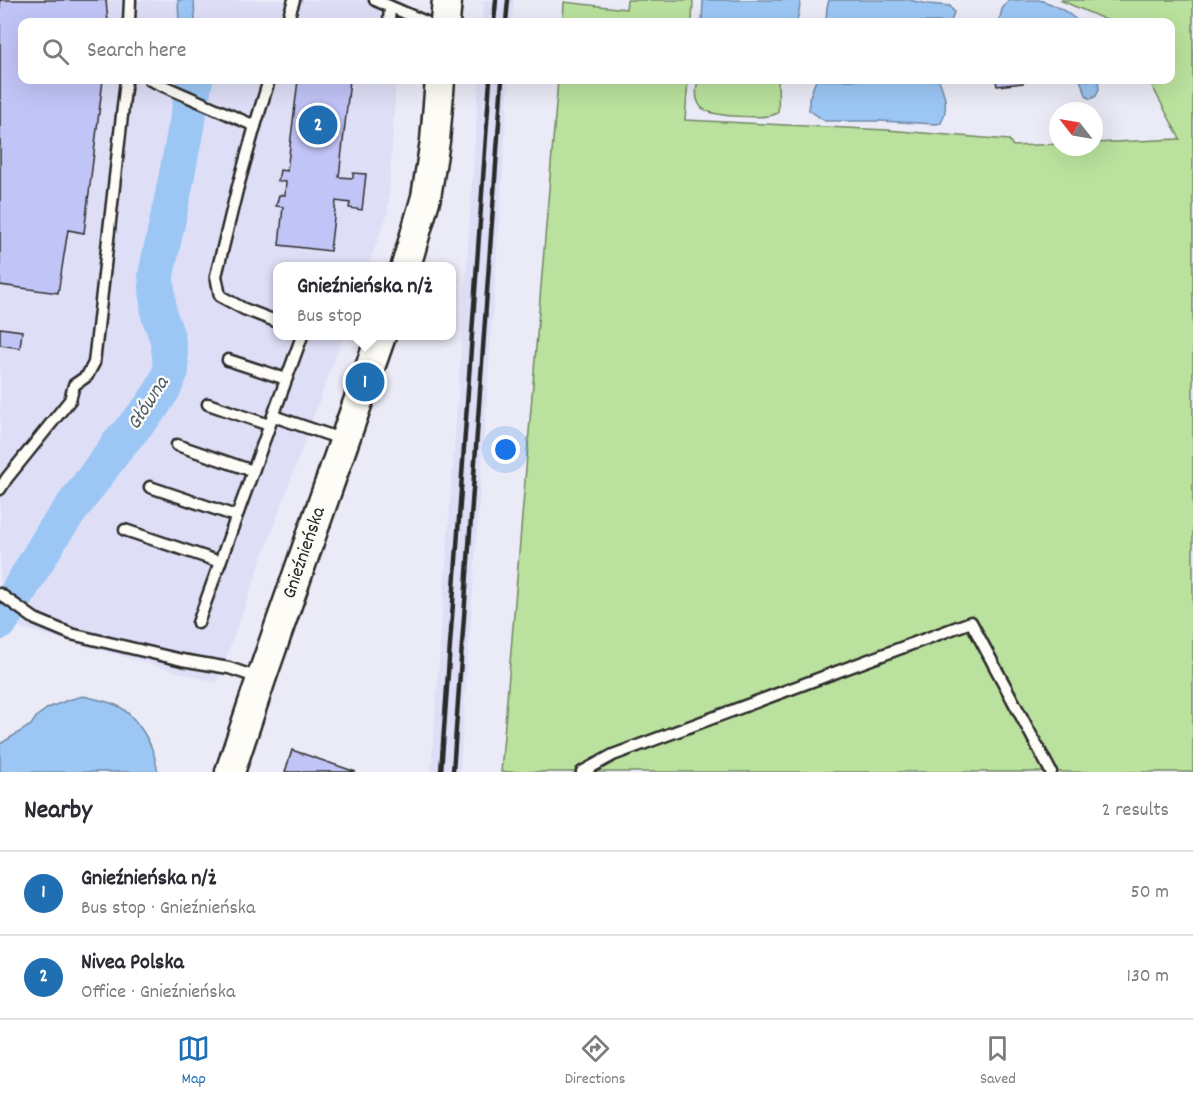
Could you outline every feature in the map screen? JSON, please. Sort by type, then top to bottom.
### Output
[{"type":"street","points":[[445,18],[447,0]]},
{"type":"street","points":[[406,262],[426,197],[435,141],[440,84]]},
{"type":"street","name":"Gnieźnieńska","points":[[230,772],[380,340]]},
{"type":"lane","points":[[129,18],[130,0]]},
{"type":"lane","points":[[288,18],[294,0]]},
{"type":"lane","points":[[375,0],[416,18]]},
{"type":"lane","points":[[389,18],[390,7]]},
{"type":"lane","points":[[0,489],[70,400],[74,384],[87,376],[94,363],[126,84]]},
{"type":"lane","points":[[160,84],[255,126]]},
{"type":"lane","points":[[268,84],[216,276],[220,296],[244,309],[273,320]]},
{"type":"lane","points":[[198,623],[301,340]]},
{"type":"lane","points":[[228,360],[286,379]]},
{"type":"lane","points":[[208,404],[344,440]]},
{"type":"lane","points":[[177,446],[253,471]]},
{"type":"lane","points":[[150,487],[236,516]]},
{"type":"lane","points":[[125,530],[220,562]]},
{"type":"lane","points":[[0,594],[35,618],[70,634],[182,660],[229,668],[261,679]]},
{"type":"lane","points":[[582,772],[613,755],[971,622],[1051,772]]},
{"type":"shaded area","points":[[0,0],[401,0],[400,18],[18,18],[18,84],[396,84],[388,213],[370,262],[273,262],[273,340],[342,340],[217,683],[3,623],[0,627]]},
{"type":"shaded area","points":[[484,0],[514,0],[512,18],[482,18]]},
{"type":"shaded area","points":[[479,84],[509,84],[460,772],[431,772]]},
{"type":"green space","points":[[627,0],[693,0],[692,18],[563,18],[564,2],[626,9]]},
{"type":"green space","points":[[1060,0],[1193,0],[1193,772],[501,772],[558,84],[688,84],[685,120],[887,130],[1009,140],[1013,146],[1049,144],[1049,156],[1103,156],[1103,143],[1180,139],[1151,84],[1175,84],[1175,18],[1102,18]]},
{"type":"green space","points":[[697,84],[778,84],[778,112],[767,116],[747,117],[718,114],[701,107],[696,90]]},
{"type":"water","points":[[178,0],[194,0],[195,18],[179,18]]},
{"type":"water","points":[[703,0],[801,0],[798,18],[702,18]]},
{"type":"water","points":[[829,0],[909,0],[950,6],[954,12],[952,18],[826,18]]},
{"type":"water","points":[[1009,0],[1039,0],[1065,11],[1074,18],[1000,18],[1002,9]]},
{"type":"water","points":[[189,84],[200,84],[194,122],[178,119]]},
{"type":"water","points":[[815,84],[940,84],[945,112],[941,123],[936,124],[825,121],[809,110],[809,99]]},
{"type":"water","points":[[1082,84],[1098,84],[1096,96],[1091,99],[1087,97]]},
{"type":"water","points":[[83,696],[116,705],[130,715],[149,743],[158,772],[0,772],[0,744],[31,725],[37,716],[48,708]]},
{"type":"building","points":[[0,0],[106,0],[108,18],[18,18],[18,84],[103,84],[84,233],[68,230],[58,293],[0,285]]},
{"type":"building","points":[[298,84],[350,84],[339,177],[353,178],[353,173],[366,174],[362,210],[349,208],[350,203],[336,201],[330,251],[279,245],[283,207],[276,206],[279,195],[285,195],[286,182],[278,181],[280,170],[287,171]]},
{"type":"building","points":[[0,328],[22,331],[20,348],[0,345]]},
{"type":"building","points":[[292,750],[356,772],[285,772]]},
{"type":"waterway","name":"Główna","points":[[0,622],[54,532],[119,444],[152,406],[171,371],[167,337],[159,315],[156,275],[194,84]]},
{"type":"railway","points":[[494,18],[496,0]]},
{"type":"railway","points":[[506,18],[508,0]]},
{"type":"railway","points":[[441,772],[490,84]]},
{"type":"railway","points":[[453,772],[502,84]]},
{"type":"place","name":"Nivea Polska","points":[[318,125]]},
{"type":"place","name":"Gnieźnieńska n/ż","points":[[365,382]]}]
